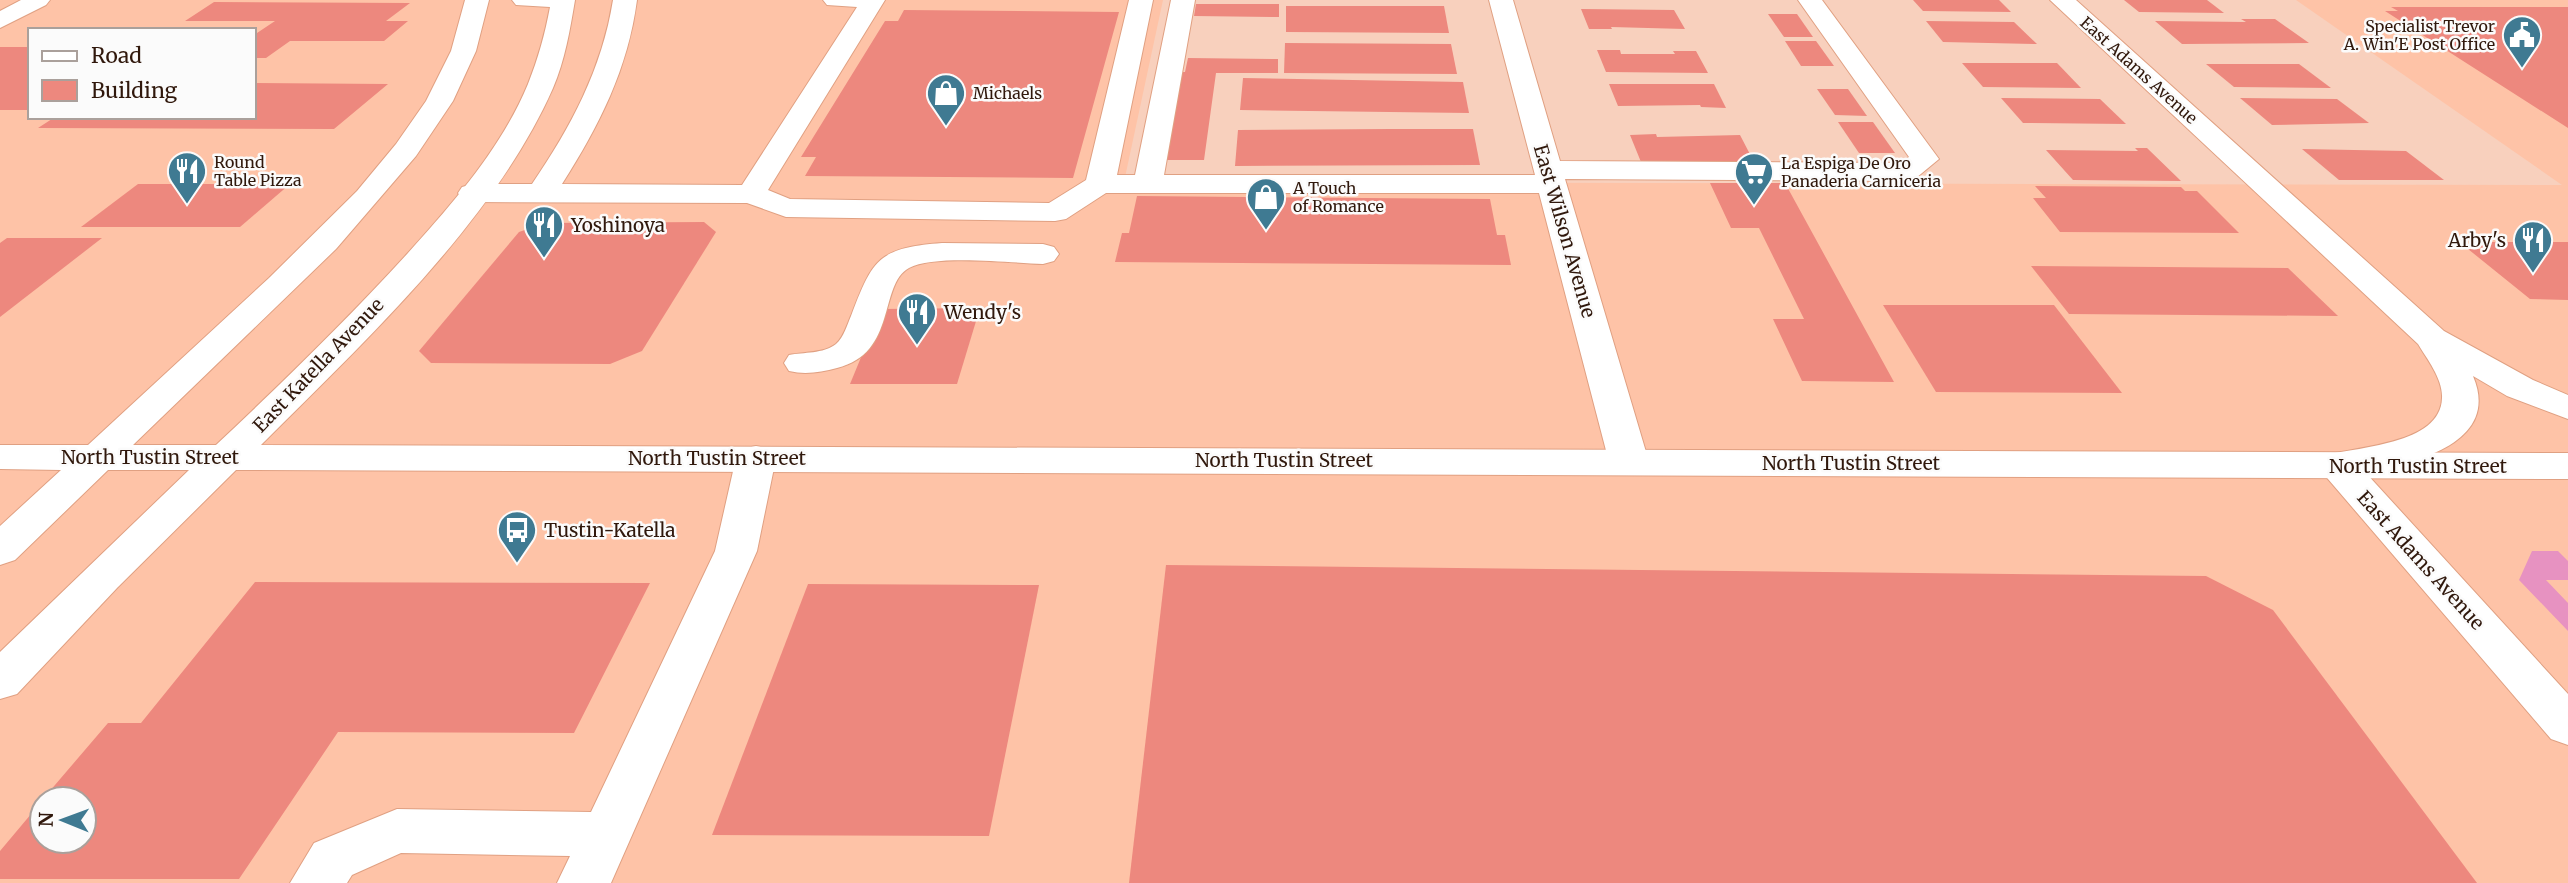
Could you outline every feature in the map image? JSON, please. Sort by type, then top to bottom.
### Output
[{"type":"main road","points":[[0,21],[38,0]]},
{"type":"main road","points":[[0,550],[293,273],[355,209],[408,147],[433,110],[464,50],[477,0]]},
{"type":"main road","points":[[524,0],[551,0]]},
{"type":"main road","name":"East Katella Avenue","points":[[0,681],[101,577],[325,362],[441,235],[473,193],[531,105],[558,35],[564,0]]},
{"type":"main road","points":[[541,193],[568,152],[610,71],[621,36],[625,0]]},
{"type":"main road","points":[[835,0],[873,0]]},
{"type":"main road","points":[[751,194],[873,0]]},
{"type":"main road","points":[[1100,184],[1141,0]]},
{"type":"main road","points":[[1148,184],[1183,0]]},
{"type":"main road","name":"East Wilson Avenue","points":[[1501,0],[1629,462]]},
{"type":"main road","points":[[473,193],[751,194],[786,208],[1055,212],[1100,184],[1906,172],[1925,159],[1810,0]]},
{"type":"main road","name":"East Adams Avenue","points":[[2062,0],[2432,338],[2520,388],[2568,408]]},
{"type":"main road","points":[[802,362],[828,362],[852,350],[884,274],[894,262],[905,257],[944,253],[1043,254]]},
{"type":"main road","name":"East Adams Avenue","points":[[2336,465],[2395,455],[2446,431],[2458,417],[2461,400],[2458,384],[2432,338]]},
{"type":"main road","name":"North Tustin Street","points":[[0,457],[2568,466]]},
{"type":"main road","points":[[584,883],[736,551],[756,458]]},
{"type":"main road","name":"East Adams Avenue","points":[[2336,465],[2568,726]]},
{"type":"main road","points":[[317,883],[333,859],[397,831],[606,834]]},
{"type":"shaded area","points":[[0,0],[1163,0],[1124,182],[2562,185],[2296,0],[2568,0],[2568,883],[0,883]]},
{"type":"shaded area","points":[[2532,551],[2558,551],[2568,561],[2568,580],[2546,580],[2568,603],[2568,631],[2519,580]]},
{"type":"building","points":[[1913,0],[1999,0],[2011,12],[1923,11]]},
{"type":"building","points":[[2124,0],[2207,0],[2224,13],[2139,12]]},
{"type":"building","points":[[214,2],[410,3],[386,21],[408,21],[384,41],[290,41],[266,58],[256,58],[256,34],[275,21],[185,21]]},
{"type":"building","points":[[1196,4],[1279,4],[1279,17],[1194,16]]},
{"type":"building","points":[[1286,6],[1444,6],[1449,33],[1286,32]]},
{"type":"building","name":"Specialist Trevor A. Win'E Post Office","points":[[2391,7],[2568,7],[2568,128],[2385,11],[2398,11]]},
{"type":"building","points":[[1581,9],[1674,10],[1685,29],[1589,29]]},
{"type":"building","points":[[904,10],[1119,12],[1073,178],[805,176],[816,157],[801,157],[885,21],[898,21]]},
{"type":"building","points":[[1768,14],[1797,14],[1813,37],[1784,37]]},
{"type":"building","points":[[2241,19],[2275,19],[2309,43],[2182,44],[2155,21],[2246,22]]},
{"type":"building","points":[[1926,21],[2014,22],[2037,44],[1943,42]]},
{"type":"building","points":[[1785,41],[1816,41],[1834,66],[1801,66]]},
{"type":"building","points":[[1285,43],[1451,44],[1457,74],[1284,73]]},
{"type":"building","points":[[0,47],[28,47],[28,110],[0,110]]},
{"type":"building","points":[[1597,50],[1620,50],[1621,54],[1675,54],[1673,51],[1696,51],[1708,73],[1606,72]]},
{"type":"building","points":[[1188,58],[1278,59],[1278,73],[1216,73],[1204,160],[1165,160],[1182,72],[1185,72]]},
{"type":"building","points":[[1962,63],[2057,63],[2081,88],[1983,87]]},
{"type":"building","points":[[2206,64],[2299,64],[2331,88],[2234,87]]},
{"type":"building","points":[[1243,78],[1463,82],[1469,113],[1240,110]]},
{"type":"building","points":[[256,83],[388,84],[334,129],[38,128],[52,119],[256,119]]},
{"type":"building","points":[[1609,84],[1714,84],[1726,108],[1700,105],[1618,106]]},
{"type":"building","points":[[1817,89],[1848,89],[1867,116],[1835,115]]},
{"type":"building","points":[[2001,98],[2100,99],[2126,124],[2023,123]]},
{"type":"building","points":[[2240,98],[2337,99],[2369,123],[2272,125]]},
{"type":"building","points":[[1838,122],[1873,122],[1895,153],[1859,153]]},
{"type":"building","points":[[1473,129],[1480,165],[1235,166],[1238,130]]},
{"type":"building","points":[[1656,134],[1657,137],[1740,135],[1754,162],[1641,162],[1630,135]]},
{"type":"building","points":[[2135,148],[2147,148],[2181,181],[2073,180],[2046,150],[2138,151]]},
{"type":"building","points":[[2302,149],[2406,151],[2444,180],[2339,180]]},
{"type":"building","points":[[1710,183],[1785,183],[1894,382],[1802,381],[1773,319],[1804,319],[1759,228],[1731,228]]},
{"type":"building","name":"Round Table Pizza","points":[[138,184],[290,184],[240,227],[81,227]]},
{"type":"building","points":[[2035,186],[2181,187],[2185,191],[2197,191],[2239,233],[2060,232],[2033,198],[2046,198]]},
{"type":"building","points":[[1137,196],[1490,199],[1497,235],[1505,235],[1511,265],[1115,262],[1122,233],[1129,233]]},
{"type":"building","points":[[704,222],[716,232],[642,351],[610,364],[431,363],[419,351],[519,232],[545,223]]},
{"type":"building","points":[[7,238],[102,238],[0,317],[0,243]]},
{"type":"building","name":"Arby's","points":[[2473,242],[2568,242],[2568,300],[2530,299],[2468,249],[2483,249]]},
{"type":"building","points":[[2031,266],[2288,268],[2338,316],[2069,314]]},
{"type":"building","points":[[1883,305],[2054,305],[2122,393],[1936,392]]},
{"type":"building","name":"Wendy's","points":[[980,308],[957,384],[850,384],[881,309]]},
{"type":"building","points":[[1166,565],[2206,576],[2273,610],[2477,883],[1129,883]]},
{"type":"building","points":[[255,582],[650,583],[574,733],[338,732],[239,879],[0,879],[0,851],[28,818],[28,855],[98,855],[98,785],[55,785],[108,723],[141,723]]},
{"type":"building","points":[[808,584],[1039,585],[989,836],[712,835]]},
{"type":"place","name":"Specialist Trevor A. Win'E Post Office","points":[[2522,69]]},
{"type":"place","name":"Michaels","points":[[946,127]]},
{"type":"place","name":"Round Table Pizza","points":[[187,205]]},
{"type":"place","name":"La Espiga De Oro Panaderia Carniceria","points":[[1754,206]]},
{"type":"place","name":"A Touch of Romance","points":[[1266,231]]},
{"type":"place","name":"Yoshinoya","points":[[544,259]]},
{"type":"place","name":"Arby's","points":[[2533,274]]},
{"type":"place","name":"Wendy's","points":[[917,346]]},
{"type":"place","name":"Tustin-Katella","points":[[517,564]]}]
